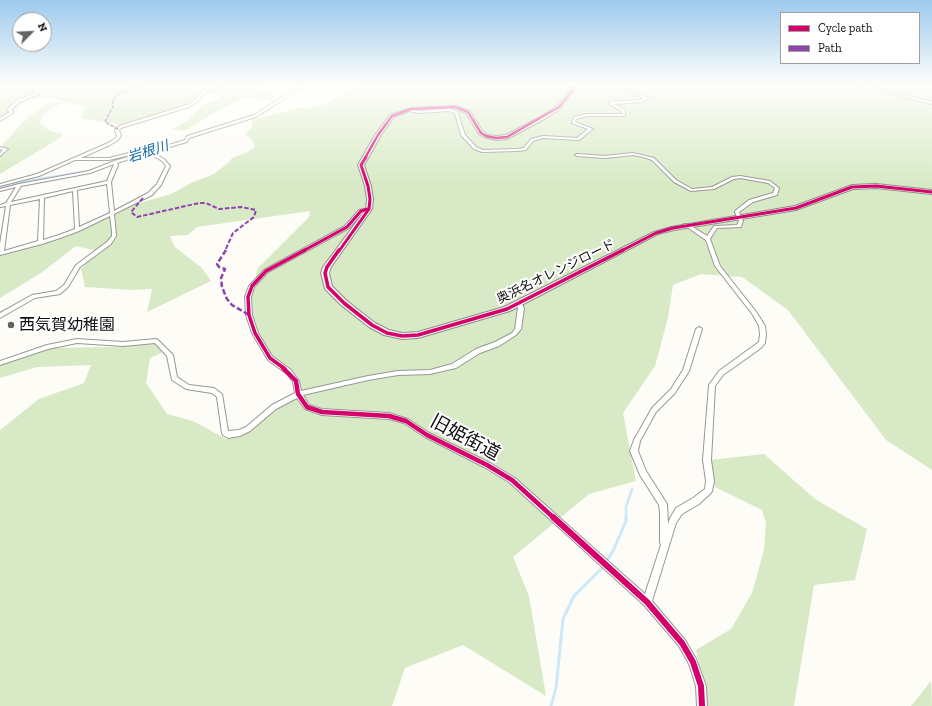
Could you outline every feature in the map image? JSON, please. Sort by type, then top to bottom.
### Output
[{"type":"street","points":[[0,185],[38,175],[113,142],[119,136],[118,129],[155,117]]},
{"type":"street","points":[[0,190],[90,172],[115,162],[252,117]]},
{"type":"street","points":[[369,209],[370,199],[368,186],[361,165],[387,120],[392,117]]},
{"type":"street","points":[[458,117],[463,135],[475,148],[482,151],[525,149],[532,140],[543,137],[578,139],[591,129],[573,122],[575,118],[579,117]]},
{"type":"street","points":[[471,117],[481,133],[486,136],[496,138],[507,137],[544,117]]},
{"type":"street","points":[[0,148],[6,148],[0,155]]},
{"type":"street","points":[[19,185],[8,204],[0,254],[40,243],[77,230],[143,198],[150,194],[159,185],[168,166],[163,160],[146,150],[109,159],[73,159]]},
{"type":"street","points":[[577,155],[605,157],[633,154],[644,156],[653,159],[675,180],[692,190],[713,188],[733,178],[740,177],[769,182],[777,188],[775,194],[746,204],[737,212],[741,221],[739,226],[716,227],[708,238]]},
{"type":"street","points":[[0,316],[34,296],[55,294],[61,291],[78,266],[109,243],[114,236],[109,182],[116,165],[115,162]]},
{"type":"street","points":[[0,206],[109,182]]},
{"type":"street","name":"奥浜名オレンジロード","points":[[369,209],[356,230],[332,260],[325,273],[328,287],[344,303],[372,325],[387,333],[402,336],[418,335],[477,319],[519,304],[656,233],[686,225],[796,208],[852,187],[864,186],[932,192]]},
{"type":"street","points":[[75,190],[77,230]]},
{"type":"street","points":[[40,243],[42,197]]},
{"type":"street","name":"旧姫街道","points":[[369,209],[361,211],[347,227],[274,266],[257,279],[248,297],[249,315],[255,333],[270,358],[289,372],[296,381],[298,394],[307,407],[322,412],[389,416],[406,421],[451,448],[487,464],[512,480],[647,602],[682,643],[693,662],[701,686],[702,706]]},
{"type":"street","points":[[647,602],[673,521],[679,511],[696,501],[708,491],[710,481],[706,460],[712,385],[721,373],[762,343],[763,334],[762,326],[755,314],[718,266],[708,238],[686,225]]},
{"type":"street","points":[[0,363],[47,347],[77,341],[123,344],[156,341],[170,355],[174,378],[188,386],[214,391],[220,396],[225,433],[228,435],[240,433],[248,429],[274,407],[298,394],[368,378],[398,373],[430,372],[454,366],[478,351],[497,344],[514,334],[518,329],[521,308],[519,304]]},
{"type":"street","points":[[664,548],[663,504],[643,473],[634,451],[636,440],[654,410],[673,391],[686,371],[699,329]]},
{"type":"green space","points":[[28,117],[42,117],[40,123],[50,131],[63,134],[60,138],[0,174],[0,157],[6,152],[2,145]]},
{"type":"green space","points":[[81,117],[148,117],[123,125]]},
{"type":"green space","points":[[192,117],[207,117],[184,131],[173,129]]},
{"type":"green space","points":[[264,117],[932,117],[932,470],[886,440],[788,310],[742,277],[701,274],[673,285],[668,318],[655,366],[623,413],[636,481],[589,494],[513,557],[529,596],[546,696],[463,645],[405,668],[392,706],[0,706],[0,430],[39,399],[84,383],[91,365],[37,367],[0,378],[0,363],[44,348],[120,347],[156,341],[164,352],[150,358],[146,383],[167,414],[193,421],[226,439],[244,431],[298,394],[297,385],[258,339],[252,325],[250,308],[252,289],[258,268],[309,217],[310,211],[197,227],[188,235],[170,236],[175,247],[202,268],[211,281],[147,312],[152,289],[132,290],[85,287],[81,269],[97,251],[76,246],[41,273],[0,298],[0,254],[67,237],[133,205],[171,194],[191,183],[214,174],[232,158],[248,152],[255,147],[253,141],[245,134],[252,128],[252,120]]},
{"type":"green space","points":[[764,454],[815,499],[867,529],[855,580],[814,585],[794,706],[708,706],[696,650],[731,629],[752,593],[764,550],[766,523],[762,510],[715,487],[710,460]]},
{"type":"green space","points":[[931,681],[932,706],[911,706]]},
{"type":"waterway","name":"岩根川","points":[[245,120],[254,117]]},
{"type":"waterway","name":"岩根川","points":[[127,158],[209,132]]},
{"type":"waterway","name":"岩根川","points":[[0,188],[30,180],[86,171],[130,157]]},
{"type":"waterway","points":[[606,562],[613,551],[626,521],[626,507],[632,489]]},
{"type":"waterway","points":[[551,706],[556,688],[563,619],[574,596],[604,566]]},
{"type":"marked path","points":[[108,117],[105,122],[118,129]]},
{"type":"marked path","points":[[143,198],[131,212],[137,217],[199,203],[206,203],[219,209],[241,207],[256,210],[254,217],[233,233],[225,252],[217,264],[219,267],[225,269],[221,278],[222,287],[227,299],[232,305],[249,315]]},
{"type":"cycle path","points":[[391,117],[378,135],[361,165],[368,186],[370,199],[369,209],[327,267],[325,273],[328,287],[344,303],[372,325],[387,333],[402,336],[418,335],[507,309],[656,233],[673,228],[796,208],[852,187],[876,186],[932,192]]},
{"type":"cycle path","points":[[471,117],[481,133],[486,136],[496,138],[507,137],[544,117]]},
{"type":"cycle path","points":[[368,209],[361,211],[347,227],[266,271],[252,286],[248,297],[249,315],[255,333],[270,358],[289,372],[296,381],[298,394],[307,407],[322,412],[389,416],[406,421],[427,435],[487,465],[512,480],[647,602],[682,643],[693,662],[701,686],[702,706]]},
{"type":"place","name":"西気賀幼稚園","points":[[11,325]]}]
